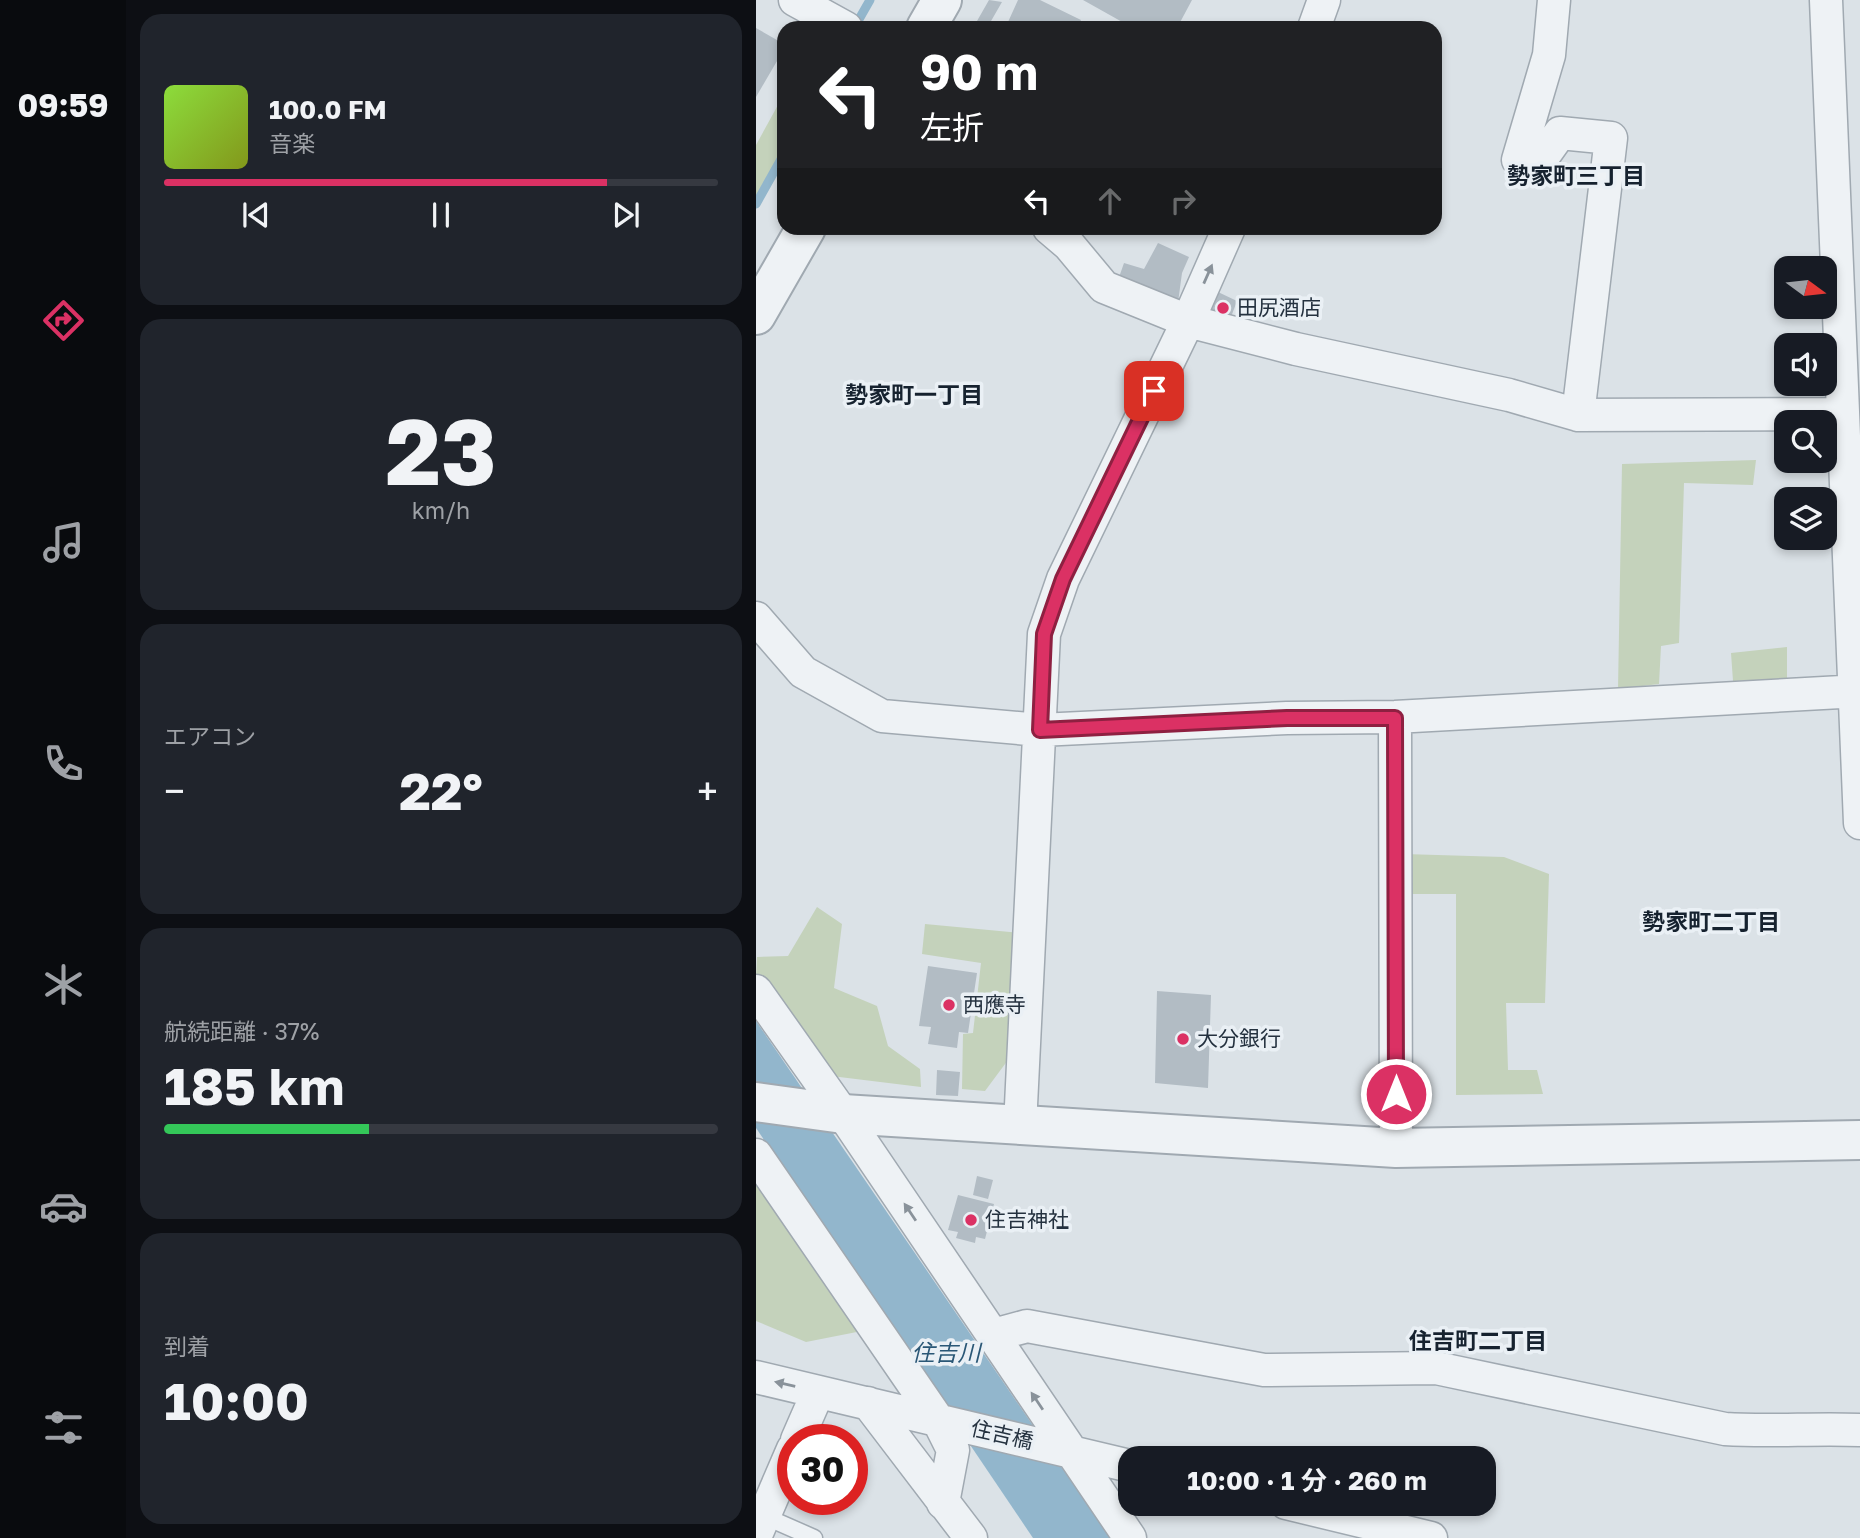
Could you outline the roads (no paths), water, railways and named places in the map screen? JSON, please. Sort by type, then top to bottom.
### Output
[{"type":"street","points":[[795,0],[833,21]]},
{"type":"street","points":[[930,21],[942,0]]},
{"type":"street","points":[[1316,21],[1324,0]]},
{"type":"street","points":[[1554,0],[1549,55],[1518,160],[1540,161],[1560,133],[1611,138],[1577,415]]},
{"type":"street","points":[[1826,0],[1857,690],[1860,823]]},
{"type":"street","points":[[756,315],[802,235]]},
{"type":"street","points":[[1057,235],[1069,245],[1104,288],[1188,321],[1296,349],[1509,395],[1577,415],[1843,414]]},
{"type":"street","points":[[1020,1126],[1044,634],[1063,579],[1188,321],[1226,235]]},
{"type":"street","points":[[756,618],[803,672],[882,716],[1040,730],[1287,718],[1395,718],[1857,690]]},
{"type":"street","points":[[1395,718],[1396,1148]]},
{"type":"street","points":[[756,991],[837,1113],[993,1335],[1064,1450],[1130,1538]]},
{"type":"street","points":[[756,1102],[837,1113],[1396,1148],[1860,1140]]},
{"type":"street","points":[[756,1155],[942,1421],[953,1450],[943,1503]]},
{"type":"street","points":[[993,1335],[1027,1326],[1264,1370],[1436,1368],[1725,1429],[1763,1432],[1815,1428],[1860,1430]]},
{"type":"street","name":"住吉橋","points":[[756,1377],[1118,1463]]},
{"type":"street","points":[[804,1424],[817,1392]]},
{"type":"street","points":[[868,1403],[971,1538]]},
{"type":"street","points":[[760,1526],[777,1486]]},
{"type":"street","points":[[1340,1516],[1431,1538]]},
{"type":"lane","points":[[760,1526],[814,1538]]},
{"type":"water","name":"住吉川","points":[[756,1021],[1110,1538],[1033,1538],[756,1128]]},
{"type":"waterway","points":[[858,21],[870,0]]},
{"type":"waterway","points":[[756,204],[777,166]]},
{"type":"place","name":"田尻酒店","points":[[1223,308]]},
{"type":"place","name":"西應寺","points":[[949,1005]]},
{"type":"place","name":"大分銀行","points":[[1183,1039]]},
{"type":"place","name":"住吉神社","points":[[971,1220]]},
{"type":"district","name":"勢家町三丁目","points":[[1576,176]]},
{"type":"district","name":"勢家町一丁目","points":[[914,395]]},
{"type":"district","name":"勢家町二丁目","points":[[1711,922]]},
{"type":"district","name":"住吉町二丁目","points":[[1478,1341]]}]
